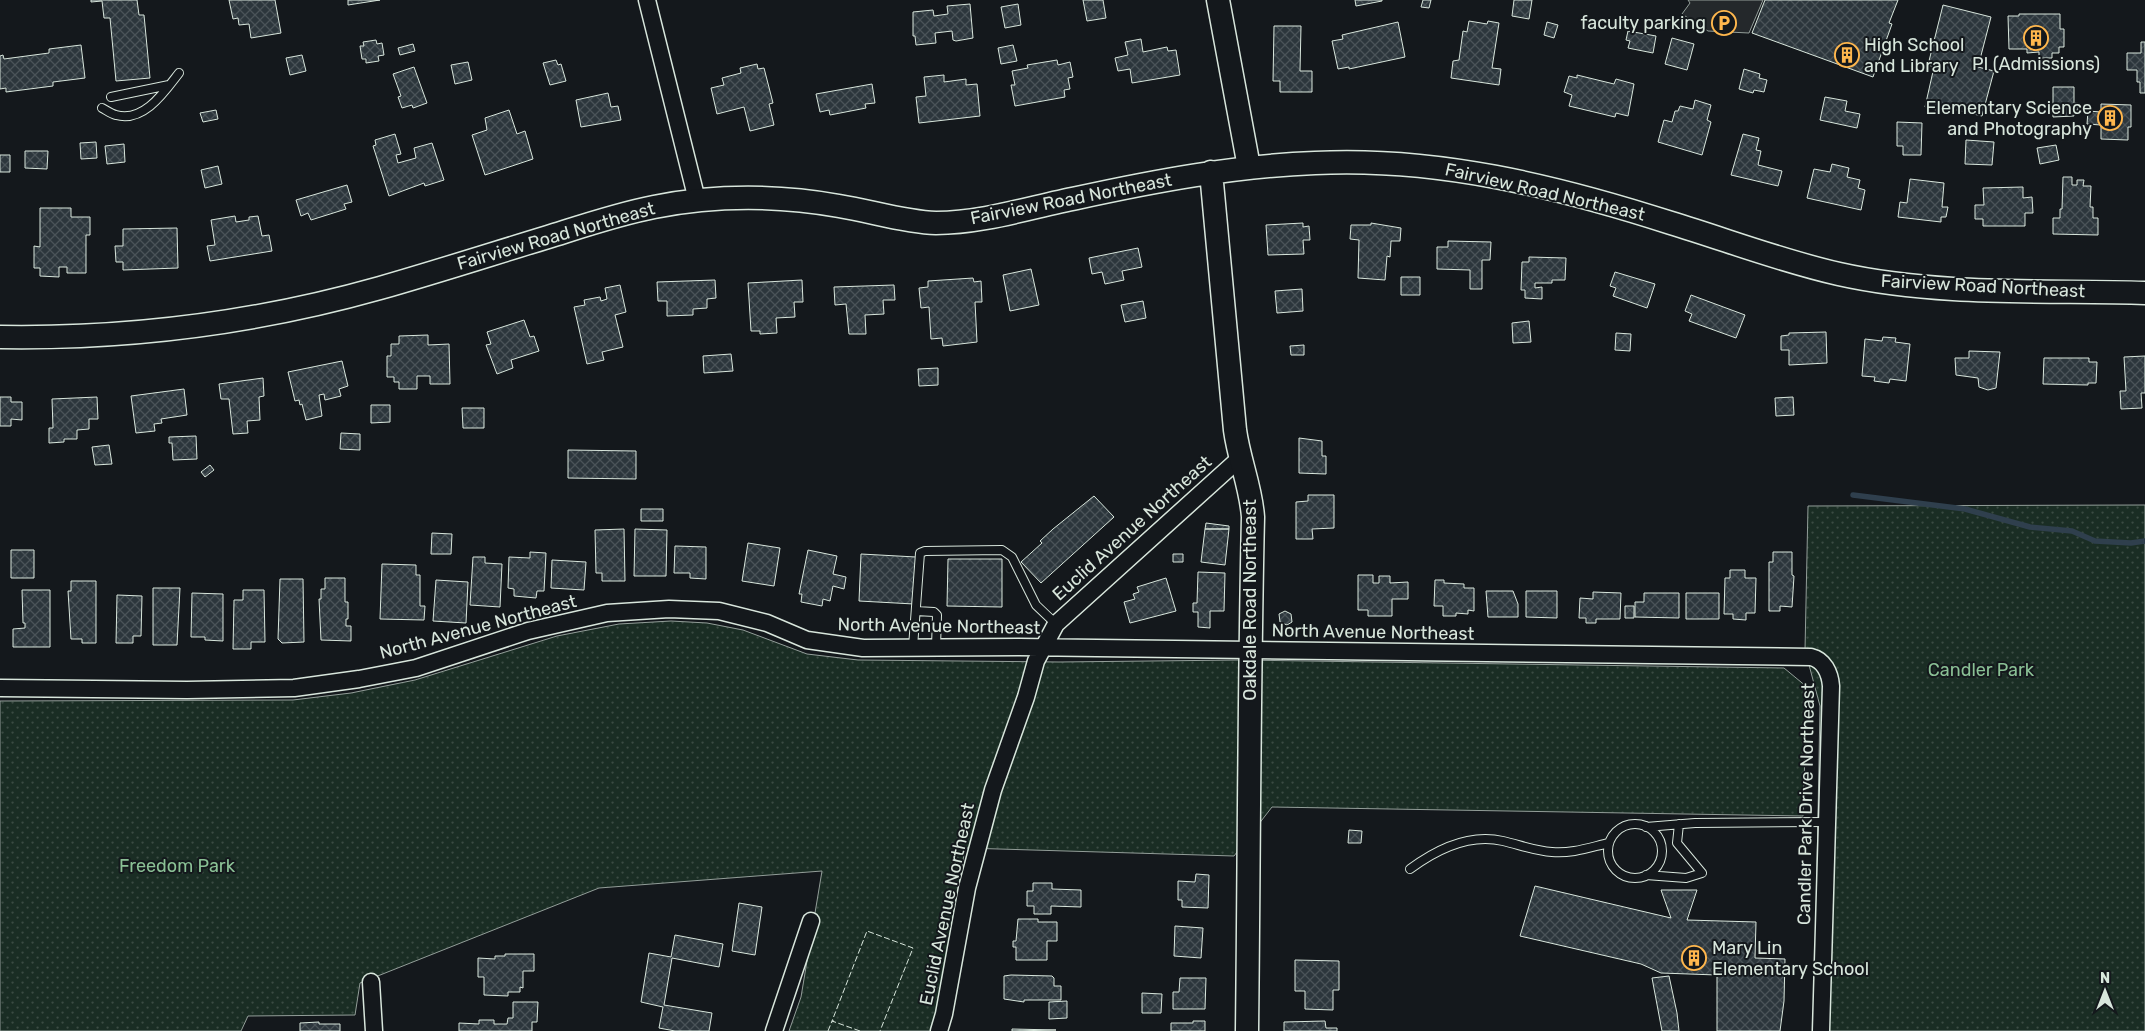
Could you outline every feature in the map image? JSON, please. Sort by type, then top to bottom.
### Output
[{"type":"street","points":[[647,0],[697,200]]},
{"type":"street","points":[[1218,0],[1249,167]]},
{"type":"street","name":"Fairview Road Northeast","points":[[0,337],[73,337],[146,332],[260,316],[380,288],[630,212],[697,200],[744,198],[795,200],[839,206],[916,221],[946,222],[1002,214],[1211,172],[1317,162],[1430,166],[1467,171],[1612,205],[1770,256],[1877,282],[1966,288],[2145,293]]},
{"type":"street","name":"Oakdale Road Northeast","points":[[1211,172],[1235,430],[1239,459],[1251,496],[1253,517],[1247,1031]]},
{"type":"street","name":"Euclid Avenue Northeast","points":[[939,1031],[944,1014],[967,888],[993,790],[1026,697],[1036,661],[1056,624],[1239,459]]},
{"type":"street","name":"North Avenue Northeast","points":[[0,688],[187,690],[294,688],[359,679],[416,668],[528,630],[607,613],[669,609],[719,611],[767,623],[808,640],[863,648],[1043,648],[1811,657],[1820,660],[1826,669]]},
{"type":"street","name":"Candler Park Drive Northeast","points":[[1821,1031],[1831,686],[1826,669]]},
{"type":"street","points":[[774,1031],[811,921]]},
{"type":"street","points":[[371,982],[374,1031]]},
{"type":"lane","points":[[102,108],[118,116],[136,114],[151,107],[179,73]]},
{"type":"lane","points":[[111,97],[170,85]]},
{"type":"lane","points":[[913,647],[920,553],[925,551],[1002,550],[1012,557],[1036,605],[1056,624]]},
{"type":"lane","points":[[916,611],[934,612],[937,615],[936,647]]},
{"type":"lane","points":[[1646,827],[1679,824],[1826,822]]},
{"type":"lane","points":[[1636,824],[1646,827],[1655,833],[1660,842],[1662,852],[1659,862],[1653,871],[1646,875],[1633,878],[1623,875],[1614,869],[1609,860],[1609,843],[1616,831],[1626,825],[1636,824]]},
{"type":"lane","points":[[1646,875],[1686,878],[1702,873],[1677,843],[1679,824]]},
{"type":"lane","points":[[1410,869],[1432,853],[1465,841],[1488,839],[1554,852],[1609,843]]},
{"type":"green space","name":"Candler Park","points":[[2145,505],[2145,1031],[1814,1031],[1820,706],[1805,650],[1808,506]]},
{"type":"green space","name":"Freedom Park","points":[[671,621],[707,623],[743,630],[807,654],[858,660],[1059,662],[1240,660],[1784,668],[1807,687],[1803,816],[1272,807],[1234,856],[965,848],[935,1031],[789,1031],[801,997],[822,871],[599,888],[360,983],[355,1015],[248,1016],[241,1031],[0,1031],[0,701],[293,700],[351,693],[415,680],[557,636],[619,624]]},
{"type":"shaded area","name":"faculty parking","points":[[1688,0],[1763,0],[1749,33],[1708,31],[1682,14],[1690,3]]},
{"type":"building","points":[[91,0],[137,0],[139,15],[144,15],[150,78],[116,81],[110,18],[104,18],[102,1],[91,2]]},
{"type":"building","points":[[229,0],[275,0],[281,33],[251,38],[249,24],[239,25],[238,18],[233,19]]},
{"type":"building","points":[[348,0],[380,0],[348,5]]},
{"type":"building","points":[[1083,0],[1103,0],[1106,18],[1087,21]]},
{"type":"building","points":[[1355,0],[1382,0],[1382,1],[1356,6]]},
{"type":"building","points":[[1423,0],[1431,0],[1429,8],[1421,7]]},
{"type":"building","points":[[1514,0],[1532,0],[1529,19],[1512,16]]},
{"type":"building","name":"High School and Library","points":[[1765,0],[1898,0],[1889,23],[1892,24],[1873,77],[1752,33]]},
{"type":"building","points":[[970,4],[973,38],[956,41],[953,40],[952,31],[935,33],[936,43],[916,45],[915,36],[913,36],[913,12],[933,10],[934,16],[948,14],[947,6]]},
{"type":"building","points":[[1018,4],[1021,25],[1005,28],[1001,7]]},
{"type":"building","points":[[1943,5],[1991,17],[1978,67],[1994,71],[1982,116],[1948,108],[1947,113],[1925,107],[1934,67],[1928,65]]},
{"type":"building","name":"PI (Admissions)","points":[[2019,14],[2060,14],[2060,29],[2064,29],[2064,47],[2059,47],[2059,53],[2052,53],[2052,58],[2039,58],[2039,52],[2027,53],[2027,49],[2009,49],[2008,16],[2019,16]]},
{"type":"building","points":[[1469,21],[1487,24],[1488,21],[1499,23],[1492,68],[1501,69],[1499,85],[1451,78],[1453,61],[1459,60],[1463,31],[1467,32]]},
{"type":"building","points":[[1398,22],[1405,57],[1349,69],[1349,67],[1338,69],[1332,41],[1343,39],[1342,35]]},
{"type":"building","points":[[1547,22],[1558,25],[1554,38],[1544,35]]},
{"type":"building","points":[[1274,26],[1301,26],[1300,71],[1312,71],[1312,92],[1280,92],[1280,81],[1273,81]]},
{"type":"building","points":[[1628,31],[1656,36],[1653,53],[1628,48],[1630,41],[1626,40]]},
{"type":"building","points":[[1672,38],[1694,44],[1687,70],[1665,64]]},
{"type":"building","points":[[1141,39],[1143,52],[1167,47],[1168,51],[1176,50],[1180,75],[1132,83],[1130,69],[1118,71],[1115,58],[1128,55],[1125,42]]},
{"type":"building","points":[[376,40],[377,44],[382,43],[384,55],[378,56],[379,61],[366,63],[366,59],[362,59],[360,46],[364,46],[363,42]]},
{"type":"building","points":[[2141,42],[2145,42],[2145,93],[2140,93],[2140,82],[2137,82],[2137,70],[2127,70],[2127,53],[2141,53]]},
{"type":"building","points":[[413,44],[415,51],[400,55],[398,48]]},
{"type":"building","points":[[81,45],[85,78],[53,82],[53,86],[6,92],[6,88],[0,89],[0,56],[3,55],[4,59],[49,53],[49,49]]},
{"type":"building","points":[[1013,45],[1017,61],[1001,64],[998,48]]},
{"type":"building","points":[[302,55],[306,71],[290,75],[286,58]]},
{"type":"building","points":[[556,60],[558,65],[561,64],[566,81],[550,85],[543,63]]},
{"type":"building","points":[[1057,60],[1058,65],[1070,62],[1073,77],[1068,78],[1070,89],[1064,90],[1065,97],[1015,106],[1011,85],[1015,85],[1012,71],[1028,68],[1027,65]]},
{"type":"building","points":[[468,62],[472,80],[455,84],[451,65]]},
{"type":"building","points":[[757,64],[758,69],[764,68],[773,103],[769,104],[774,125],[750,131],[744,107],[717,114],[711,88],[724,85],[722,78],[741,73],[740,68]]},
{"type":"building","points":[[414,67],[427,103],[413,108],[412,105],[402,108],[398,97],[401,96],[393,74]]},
{"type":"building","points":[[1744,69],[1760,74],[1759,78],[1767,80],[1764,92],[1754,90],[1753,93],[1739,89]]},
{"type":"building","points":[[944,75],[944,82],[966,79],[966,85],[977,84],[980,116],[919,123],[916,97],[926,96],[924,77]]},
{"type":"building","points":[[1577,75],[1614,84],[1616,79],[1634,84],[1628,116],[1616,113],[1615,117],[1569,106],[1572,95],[1564,92],[1569,76],[1577,78]]},
{"type":"building","points":[[872,84],[875,103],[865,104],[866,108],[830,115],[829,110],[820,112],[816,94]]},
{"type":"building","points":[[2053,87],[2074,87],[2074,103],[2078,103],[2078,110],[2074,110],[2074,116],[2053,117]]},
{"type":"building","points":[[608,93],[611,107],[618,106],[621,120],[581,127],[576,100]]},
{"type":"building","points":[[1825,97],[1847,101],[1845,111],[1860,114],[1857,128],[1820,120]]},
{"type":"building","points":[[1695,100],[1711,105],[1707,120],[1711,122],[1702,155],[1658,142],[1664,120],[1672,122],[1675,111],[1678,111],[1680,106],[1693,109]]},
{"type":"building","name":"Elementary Science and Photography","points":[[2101,104],[2131,105],[2131,127],[2128,127],[2128,140],[2101,139],[2101,125],[2087,124],[2088,111],[2101,112]]},
{"type":"building","points":[[216,110],[218,119],[203,122],[200,113]]},
{"type":"building","points":[[509,110],[517,134],[525,131],[533,159],[485,175],[472,135],[487,130],[485,118]]},
{"type":"building","points":[[1897,122],[1922,123],[1921,155],[1903,155],[1903,146],[1897,146]]},
{"type":"building","points":[[395,134],[401,154],[396,155],[398,163],[416,158],[414,148],[432,143],[444,180],[425,186],[424,183],[389,196],[373,146],[376,145],[375,140]]},
{"type":"building","points":[[1743,134],[1759,138],[1756,150],[1761,151],[1758,165],[1782,171],[1778,186],[1731,175]]},
{"type":"building","points":[[1966,140],[1994,142],[1992,165],[1965,164]]},
{"type":"building","points":[[96,142],[97,158],[81,159],[80,143]]},
{"type":"building","points":[[124,144],[125,162],[107,164],[105,146]]},
{"type":"building","points":[[2056,145],[2059,160],[2040,164],[2037,148]]},
{"type":"building","points":[[25,151],[48,151],[47,169],[25,168]]},
{"type":"building","points":[[0,155],[10,155],[10,172],[0,172]]},
{"type":"building","points":[[1832,164],[1849,168],[1847,177],[1860,180],[1858,188],[1865,190],[1861,210],[1807,198],[1814,169],[1830,172]]},
{"type":"building","points":[[218,166],[222,184],[205,188],[201,170]]},
{"type":"building","points":[[2063,177],[2072,177],[2072,185],[2077,185],[2077,180],[2084,180],[2083,186],[2091,186],[2090,207],[2093,207],[2093,218],[2098,218],[2098,235],[2053,234],[2053,218],[2060,218],[2060,209],[2062,209]]},
{"type":"building","points":[[1910,179],[1944,183],[1942,207],[1948,207],[1946,217],[1941,217],[1941,222],[1898,217],[1900,202],[1907,203]]},
{"type":"building","points":[[347,185],[352,202],[344,204],[346,209],[311,220],[308,213],[301,216],[296,200]]},
{"type":"building","points":[[2023,187],[2023,198],[2032,197],[2033,213],[2025,213],[2025,226],[1983,226],[1983,219],[1975,219],[1975,205],[1984,205],[1983,188]]},
{"type":"building","points":[[40,208],[71,208],[71,217],[90,217],[90,235],[86,235],[86,273],[67,273],[67,267],[59,267],[59,277],[40,276],[40,268],[34,268],[34,246],[40,247]]},
{"type":"building","points":[[235,216],[236,222],[258,216],[262,236],[269,235],[272,251],[210,261],[207,246],[215,245],[211,220]]},
{"type":"building","points":[[1303,223],[1303,227],[1309,226],[1310,240],[1303,240],[1304,254],[1268,255],[1266,225]]},
{"type":"building","points":[[1371,223],[1401,228],[1400,241],[1391,241],[1390,257],[1387,256],[1385,280],[1358,278],[1359,240],[1350,239],[1351,225],[1371,225]]},
{"type":"building","points":[[177,228],[178,268],[123,270],[123,262],[116,262],[115,246],[123,246],[123,229]]},
{"type":"building","points":[[1448,241],[1491,242],[1490,260],[1482,260],[1482,289],[1470,289],[1470,270],[1437,269],[1437,247],[1448,247]]},
{"type":"building","points":[[1138,248],[1142,267],[1122,271],[1124,280],[1105,284],[1102,272],[1092,274],[1089,258]]},
{"type":"building","points":[[1529,257],[1566,258],[1565,280],[1552,280],[1552,283],[1535,283],[1535,288],[1542,287],[1542,299],[1525,298],[1525,290],[1521,290],[1522,262],[1529,262]]},
{"type":"building","points":[[1031,269],[1039,305],[1010,311],[1003,275]]},
{"type":"building","points":[[1615,272],[1655,284],[1647,308],[1613,296],[1616,288],[1610,286]]},
{"type":"building","points":[[1401,277],[1420,277],[1420,295],[1401,295]]},
{"type":"building","points":[[973,278],[974,282],[981,281],[982,302],[975,302],[977,342],[943,346],[942,338],[931,339],[929,307],[921,308],[919,288],[928,287],[928,281]]},
{"type":"building","points":[[715,280],[716,298],[707,299],[707,308],[693,309],[693,315],[667,316],[667,301],[658,301],[657,282]]},
{"type":"building","points":[[802,280],[803,302],[794,302],[795,317],[776,318],[777,333],[760,334],[760,331],[751,331],[748,283]]},
{"type":"building","points":[[620,285],[626,312],[615,315],[623,347],[602,352],[604,360],[587,364],[574,307],[585,305],[584,300],[600,297],[601,301],[607,299],[605,288]]},
{"type":"building","points":[[894,285],[895,300],[883,300],[884,314],[865,315],[866,334],[849,334],[846,304],[835,305],[834,287]]},
{"type":"building","points":[[1302,289],[1303,311],[1277,313],[1275,291]]},
{"type":"building","points":[[1691,295],[1745,315],[1736,338],[1689,321],[1692,314],[1685,311]]},
{"type":"building","points":[[1143,301],[1146,318],[1125,322],[1121,305]]},
{"type":"building","points":[[524,320],[530,337],[534,336],[539,351],[511,360],[513,368],[497,374],[486,345],[491,344],[487,332]]},
{"type":"building","points":[[1529,321],[1531,342],[1513,343],[1512,323]]},
{"type":"building","points":[[1826,332],[1827,363],[1789,365],[1789,350],[1781,350],[1781,336],[1789,335],[1789,333]]},
{"type":"building","points":[[1616,333],[1631,334],[1630,351],[1615,350]]},
{"type":"building","points":[[428,335],[428,345],[449,344],[450,384],[430,384],[430,376],[417,376],[417,389],[399,389],[399,382],[394,382],[394,377],[387,377],[387,356],[391,356],[391,344],[399,344],[399,336]]},
{"type":"building","points":[[1883,337],[1896,338],[1895,342],[1910,344],[1906,381],[1890,379],[1889,383],[1874,381],[1875,377],[1862,376],[1865,339],[1882,341]]},
{"type":"building","points":[[1304,345],[1304,355],[1291,355],[1290,346]]},
{"type":"building","points":[[1969,351],[2000,352],[1996,388],[1988,390],[1979,387],[1978,378],[1956,375],[1955,358],[1969,358]]},
{"type":"building","points":[[731,354],[733,371],[704,373],[703,356]]},
{"type":"building","points":[[2145,356],[2145,393],[2141,393],[2142,408],[2121,409],[2120,391],[2126,391],[2124,357]]},
{"type":"building","points":[[2044,358],[2089,358],[2089,362],[2097,362],[2096,383],[2088,383],[2088,385],[2043,384]]},
{"type":"building","points":[[342,361],[348,386],[339,389],[341,396],[325,400],[324,394],[319,395],[322,416],[306,420],[302,404],[300,405],[299,400],[295,401],[288,372]]},
{"type":"building","points":[[938,368],[938,385],[919,386],[918,369]]},
{"type":"building","points":[[263,378],[264,396],[259,397],[260,420],[247,421],[248,433],[233,434],[229,399],[221,399],[219,384]]},
{"type":"building","points":[[184,389],[187,415],[161,419],[162,423],[154,424],[155,431],[136,433],[131,396]]},
{"type":"building","points":[[0,397],[11,397],[11,402],[22,402],[22,420],[11,419],[11,426],[0,426]]},
{"type":"building","points":[[97,397],[98,419],[89,419],[89,429],[77,430],[77,439],[64,439],[64,442],[49,443],[49,428],[53,428],[52,399]]},
{"type":"building","points":[[1793,397],[1794,415],[1776,416],[1775,398]]},
{"type":"building","points":[[371,405],[390,405],[390,422],[371,423]]},
{"type":"building","points":[[462,408],[484,408],[484,428],[463,428]]},
{"type":"building","points":[[341,433],[360,434],[360,450],[340,449]]},
{"type":"building","points":[[196,436],[197,459],[173,460],[172,443],[169,443],[169,437]]},
{"type":"building","points":[[1299,438],[1322,441],[1322,456],[1326,456],[1326,474],[1299,473]]},
{"type":"building","points":[[109,445],[112,464],[95,465],[92,447]]},
{"type":"building","points":[[568,450],[636,451],[636,479],[568,478]]},
{"type":"building","points":[[210,465],[214,470],[205,477],[201,472]]},
{"type":"building","points":[[1308,495],[1334,495],[1334,528],[1312,529],[1313,539],[1296,539],[1296,502],[1308,501]]},
{"type":"building","points":[[1094,496],[1114,517],[1041,583],[1021,562],[1042,543],[1040,541],[1053,529]]},
{"type":"building","points":[[641,509],[663,509],[663,521],[641,521]]},
{"type":"building","points":[[1206,523],[1229,526],[1229,529],[1205,529]]},
{"type":"building","points":[[624,529],[625,581],[602,581],[602,573],[596,573],[595,530]]},
{"type":"building","points":[[635,529],[667,530],[666,576],[634,576]]},
{"type":"building","points":[[1205,529],[1229,529],[1225,565],[1201,562]]},
{"type":"building","points":[[432,533],[452,534],[451,554],[431,554]]},
{"type":"building","points":[[748,543],[780,548],[774,586],[742,581]]},
{"type":"building","points":[[675,546],[706,547],[706,579],[690,578],[690,573],[674,573]]},
{"type":"building","points":[[11,550],[34,550],[34,578],[11,578]]},
{"type":"building","points":[[808,550],[837,556],[833,574],[846,577],[844,589],[833,586],[830,601],[823,599],[822,606],[801,602],[802,594],[799,594]]},
{"type":"building","points":[[530,552],[546,553],[544,591],[537,591],[536,598],[514,596],[514,589],[508,588],[509,557],[530,558]]},
{"type":"building","points":[[1773,552],[1792,552],[1792,575],[1794,576],[1792,607],[1780,606],[1780,611],[1769,611],[1769,562],[1773,562]]},
{"type":"building","points":[[861,554],[916,557],[914,604],[859,601]]},
{"type":"building","points":[[1173,554],[1183,554],[1183,562],[1173,562]]},
{"type":"building","points":[[473,557],[485,557],[485,563],[502,564],[500,607],[470,605]]},
{"type":"building","points":[[948,559],[1002,559],[1002,607],[947,606]]},
{"type":"building","points":[[552,560],[586,562],[584,590],[551,588]]},
{"type":"building","points":[[382,564],[416,565],[416,575],[420,575],[420,606],[425,606],[424,620],[380,619]]},
{"type":"building","points":[[1730,570],[1745,570],[1745,578],[1756,578],[1755,613],[1746,613],[1746,620],[1733,619],[1733,614],[1724,614],[1725,578],[1730,578]]},
{"type":"building","points":[[1198,572],[1225,573],[1224,611],[1210,611],[1210,628],[1198,627],[1198,612],[1193,612],[1193,603],[1197,603]]},
{"type":"building","points":[[1358,575],[1373,575],[1373,583],[1379,583],[1379,576],[1390,576],[1390,583],[1408,582],[1408,599],[1392,599],[1392,616],[1368,616],[1368,610],[1358,610]]},
{"type":"building","points":[[325,578],[345,578],[345,602],[348,602],[346,626],[351,626],[351,641],[321,640],[319,599],[321,599],[321,589],[325,589]]},
{"type":"building","points":[[1166,578],[1176,611],[1130,623],[1124,602],[1135,599],[1133,594],[1139,592],[1137,587]]},
{"type":"building","points":[[280,579],[303,579],[304,642],[282,643],[278,639]]},
{"type":"building","points":[[436,580],[468,582],[466,623],[433,621]]},
{"type":"building","points":[[1435,580],[1444,580],[1444,583],[1464,584],[1464,588],[1474,588],[1474,611],[1468,610],[1468,614],[1456,613],[1456,616],[1443,616],[1443,606],[1434,606]]},
{"type":"building","points":[[71,581],[96,581],[96,643],[82,643],[82,639],[71,639],[68,591],[71,591]]},
{"type":"building","points":[[153,588],[180,588],[177,645],[153,645]]},
{"type":"building","points":[[22,590],[50,590],[50,647],[13,647],[13,629],[25,628],[25,623],[23,623]]},
{"type":"building","points":[[243,590],[264,590],[265,642],[251,642],[251,649],[233,649],[234,600],[243,600]]},
{"type":"building","points":[[1486,591],[1513,591],[1518,604],[1518,617],[1488,617]]},
{"type":"building","points":[[1526,591],[1557,591],[1557,618],[1526,617]]},
{"type":"building","points":[[1593,592],[1621,593],[1620,619],[1596,619],[1596,623],[1586,623],[1586,618],[1579,618],[1580,598],[1593,599]]},
{"type":"building","points":[[192,593],[223,594],[223,641],[205,640],[205,637],[191,637]]},
{"type":"building","points":[[1644,593],[1679,593],[1679,618],[1635,617],[1635,602],[1644,602]]},
{"type":"building","points":[[1686,593],[1719,593],[1719,619],[1686,619]]},
{"type":"building","points":[[117,595],[142,596],[141,636],[133,636],[133,643],[116,643]]},
{"type":"building","points":[[1625,606],[1634,606],[1634,618],[1625,618]]},
{"type":"building","points":[[1285,611],[1291,614],[1292,622],[1287,625],[1280,622],[1279,614]]},
{"type":"building","points":[[1349,830],[1362,831],[1361,843],[1348,843]]},
{"type":"building","points":[[1196,874],[1209,875],[1208,908],[1182,907],[1182,900],[1178,900],[1178,881],[1195,882]]},
{"type":"building","points":[[1033,883],[1052,883],[1052,889],[1081,890],[1081,907],[1051,906],[1051,914],[1034,914],[1034,906],[1027,906],[1027,891],[1033,891]]},
{"type":"building","name":"Mary Lin Elementary School","points":[[1535,886],[1671,918],[1661,890],[1697,890],[1687,920],[1756,922],[1755,958],[1785,959],[1784,1001],[1780,1031],[1717,1031],[1717,975],[1661,973],[1641,964],[1520,936]]},
{"type":"building","points":[[739,903],[762,907],[755,955],[732,951]]},
{"type":"building","points":[[1018,919],[1038,919],[1038,922],[1057,922],[1057,941],[1047,941],[1047,960],[1016,960],[1016,947],[1013,947],[1013,941],[1016,941]]},
{"type":"building","points":[[1175,926],[1203,928],[1201,958],[1174,956]]},
{"type":"building","points":[[675,935],[723,944],[719,967],[672,958],[664,1005],[712,1013],[709,1031],[675,1031],[659,1028],[663,1007],[641,1002],[649,953],[671,957]]},
{"type":"building","points":[[505,954],[534,954],[534,971],[523,971],[523,988],[520,987],[520,992],[508,992],[508,996],[484,995],[484,977],[478,977],[478,958],[495,959],[495,956],[505,956]]},
{"type":"building","points":[[1295,960],[1339,961],[1339,990],[1333,990],[1333,1010],[1305,1009],[1305,991],[1295,991]]},
{"type":"building","points":[[1004,976],[1052,976],[1054,978],[1054,986],[1061,986],[1061,1000],[1024,1000],[1024,1002],[1004,999]]},
{"type":"building","name":"Mary Lin Elementary School","points":[[1669,976],[1679,1031],[1662,1031],[1652,978]]},
{"type":"building","points":[[1180,978],[1206,978],[1205,1009],[1173,1009],[1173,992],[1179,992]]},
{"type":"building","points":[[1142,993],[1162,994],[1161,1013],[1142,1013]]},
{"type":"building","points":[[1067,1001],[1067,1018],[1049,1019],[1049,1002]]},
{"type":"building","points":[[513,1002],[538,1002],[537,1022],[532,1022],[532,1031],[459,1031],[459,1023],[479,1024],[479,1020],[494,1020],[494,1024],[507,1024],[508,1018],[513,1018]]},
{"type":"building","points":[[1193,1021],[1205,1021],[1205,1031],[1171,1031],[1171,1023],[1193,1023]]},
{"type":"building","points":[[1325,1021],[1326,1028],[1337,1028],[1337,1031],[1284,1031],[1284,1022]]},
{"type":"building","points":[[319,1022],[319,1024],[340,1024],[340,1031],[300,1031],[300,1023]]},
{"type":"building","points":[[1012,1029],[1056,1030],[1012,1031]]},
{"type":"waterway","points":[[1853,495],[1965,509],[2030,527],[2072,531],[2095,541],[2131,543],[2145,541]]},
{"type":"fence","points":[[860,1031],[832,1021],[867,931],[913,948],[880,1031]]},
{"type":"fence","points":[[828,1031],[832,1021],[834,1021]]},
{"type":"place","name":"faculty parking","points":[[1724,23]]},
{"type":"place","name":"PI (Admissions)","points":[[2036,38]]},
{"type":"place","name":"High School and Library","points":[[1847,55]]},
{"type":"place","name":"Elementary Science and Photography","points":[[2110,118]]},
{"type":"place","name":"Mary Lin Elementary School","points":[[1694,958]]}]
